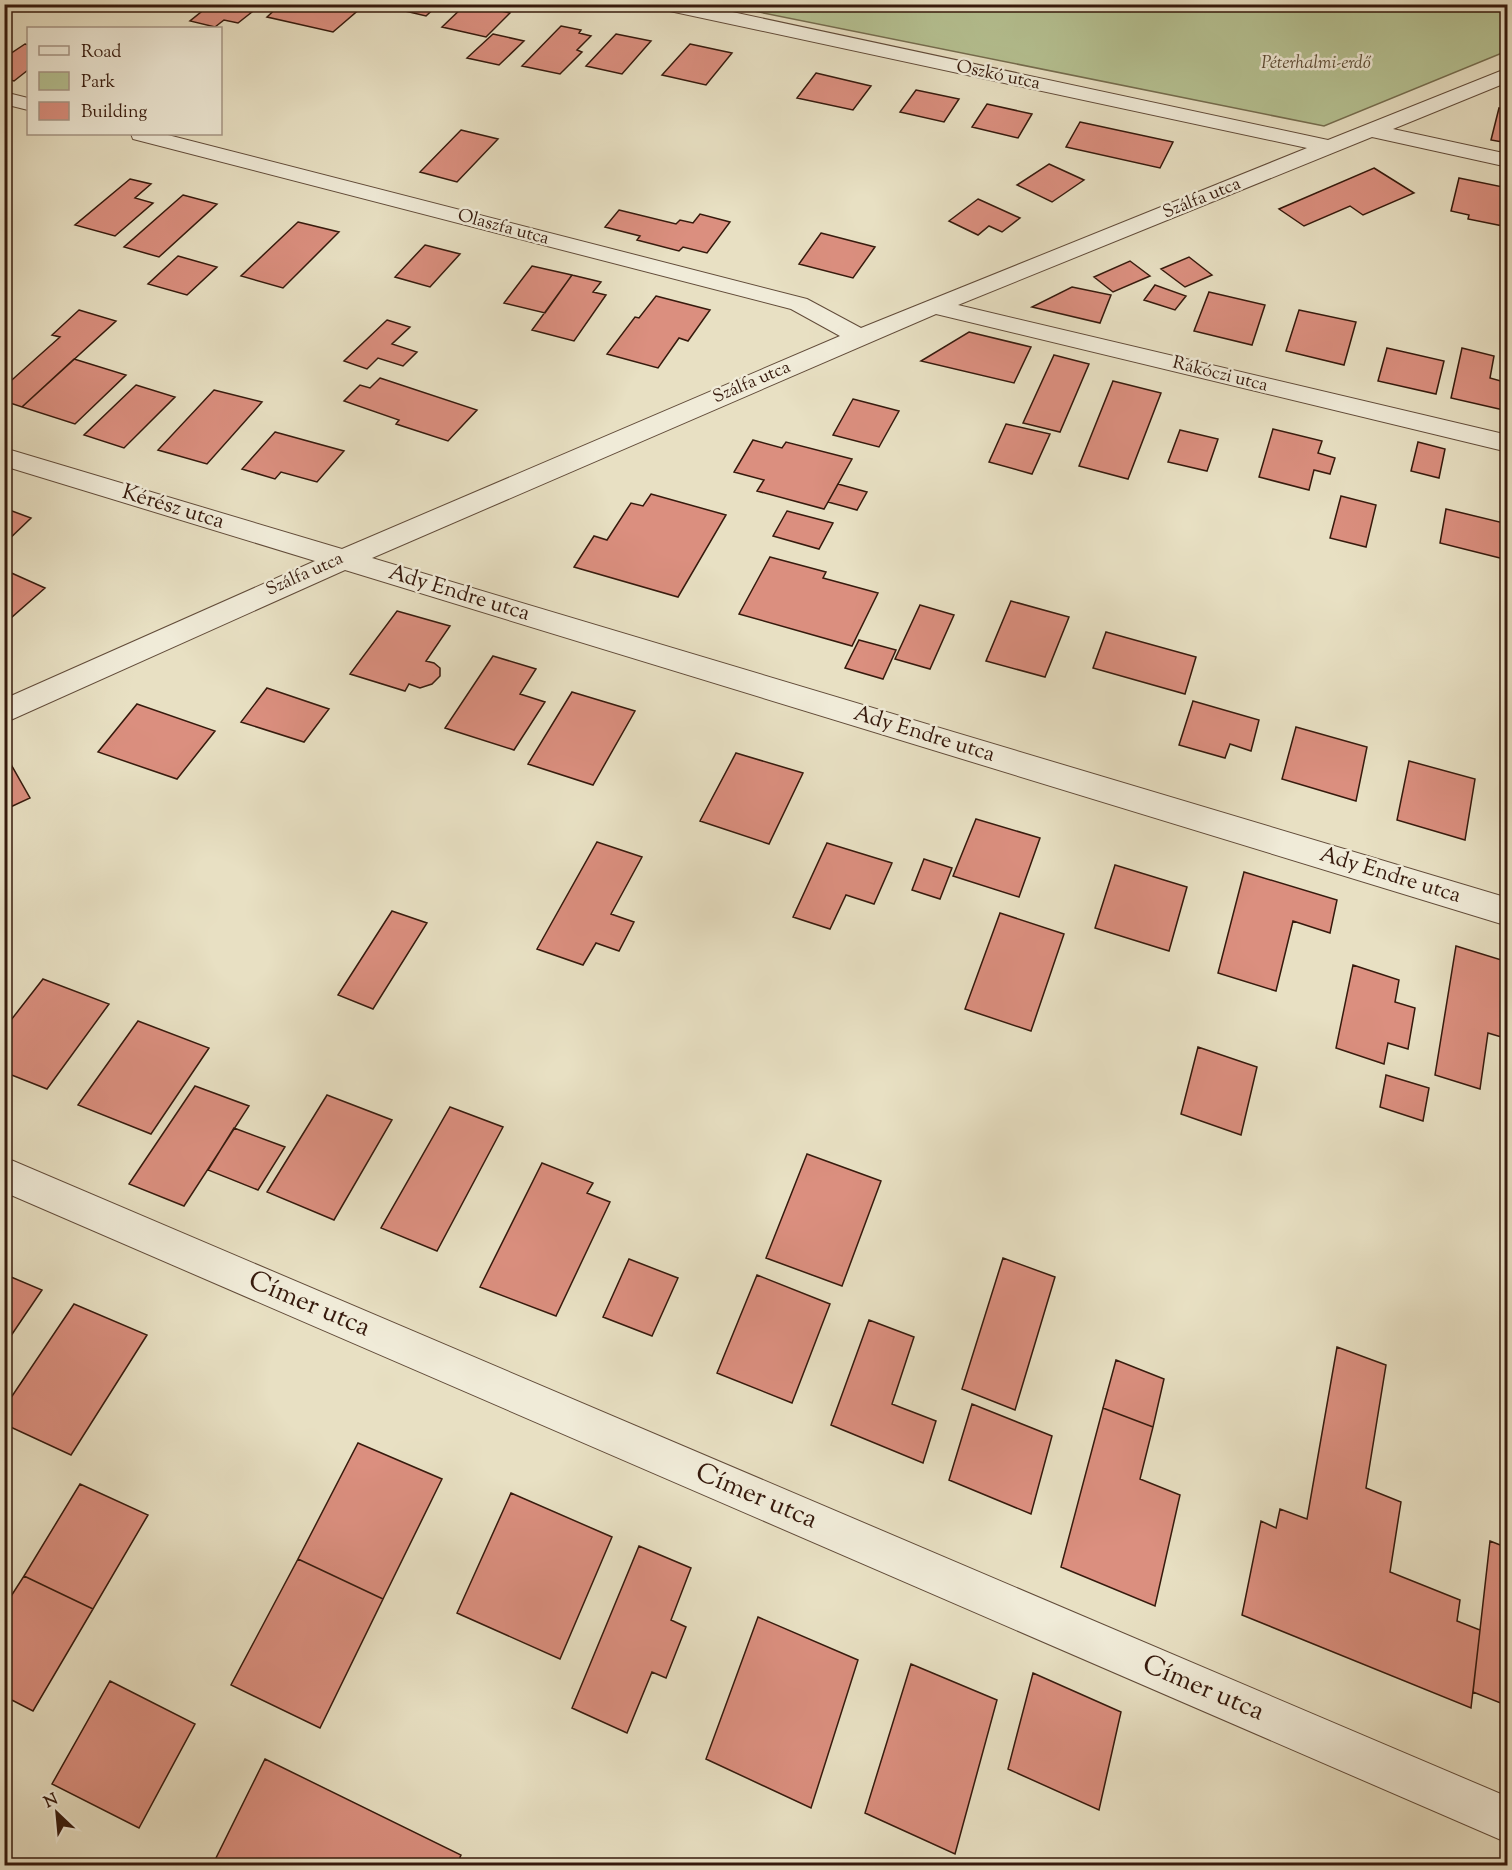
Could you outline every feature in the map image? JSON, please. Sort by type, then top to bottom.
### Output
[{"type":"street","name":"Oszkó utca","points":[[665,4],[1331,147]]},
{"type":"street","name":"Szálfa utca","points":[[4,712],[341,559],[933,306],[1372,131],[1508,74]]},
{"type":"street","points":[[4,98],[27,104]]},
{"type":"street","points":[[1372,131],[1508,161]]},
{"type":"street","name":"Olaszfa utca","points":[[145,135],[799,304],[860,337]]},
{"type":"street","name":"Rákóczi utca","points":[[933,306],[1508,444]]},
{"type":"street","name":"Kérész utca","points":[[4,457],[341,559]]},
{"type":"street","name":"Ady Endre utca","points":[[341,559],[1508,912]]},
{"type":"street","name":"Címer utca","points":[[4,1174],[1508,1820]]},
{"type":"green space","name":"Péterhalmi-erdő","points":[[724,5],[1507,5],[1507,51],[1324,126]]},
{"type":"building","points":[[211,4],[243,4],[238,9],[252,12],[238,23],[224,20],[215,27],[190,21]]},
{"type":"building","points":[[281,4],[352,4],[362,7],[333,32],[267,17]]},
{"type":"building","points":[[386,4],[439,4],[426,16],[384,6]]},
{"type":"building","points":[[466,4],[510,13],[486,37],[442,27]]},
{"type":"building","points":[[561,26],[581,30],[579,33],[591,36],[577,50],[582,52],[560,74],[522,66]]},
{"type":"building","points":[[493,34],[524,41],[499,65],[467,58]]},
{"type":"building","points":[[616,34],[651,41],[622,74],[586,66]]},
{"type":"building","points":[[690,44],[732,53],[706,85],[662,75]]},
{"type":"building","points":[[27,45],[27,71],[14,81],[4,78],[4,58]]},
{"type":"building","points":[[816,73],[871,86],[853,110],[797,98]]},
{"type":"building","points":[[916,90],[959,99],[944,122],[900,112]]},
{"type":"building","points":[[987,104],[1032,114],[1018,138],[972,127]]},
{"type":"building","points":[[1499,108],[1508,110],[1508,143],[1491,140]]},
{"type":"building","points":[[1080,122],[1173,142],[1160,168],[1066,147]]},
{"type":"building","points":[[461,130],[498,139],[457,182],[420,172]]},
{"type":"building","points":[[1049,164],[1084,180],[1052,202],[1017,185]]},
{"type":"building","points":[[1374,168],[1414,193],[1363,215],[1350,206],[1304,226],[1279,209]]},
{"type":"building","points":[[1459,178],[1508,188],[1508,227],[1468,219],[1469,215],[1451,211]]},
{"type":"building","points":[[130,179],[151,184],[135,198],[153,203],[115,236],[75,225]]},
{"type":"building","points":[[183,195],[217,204],[159,257],[124,247]]},
{"type":"building","points":[[978,199],[1020,218],[1002,232],[989,226],[978,235],[949,221]]},
{"type":"building","points":[[619,210],[676,224],[680,220],[693,223],[700,214],[730,222],[707,253],[683,247],[679,251],[637,240],[640,236],[605,227]]},
{"type":"building","points":[[298,222],[339,232],[283,288],[241,276]]},
{"type":"building","points":[[821,233],[875,247],[853,278],[799,264]]},
{"type":"building","points":[[425,245],[460,254],[430,287],[395,277]]},
{"type":"building","points":[[178,256],[217,267],[187,295],[148,284]]},
{"type":"building","points":[[1189,257],[1212,275],[1185,287],[1161,269]]},
{"type":"building","points":[[1130,261],[1150,276],[1113,292],[1094,277]]},
{"type":"building","points":[[532,266],[572,275],[545,313],[504,303]]},
{"type":"building","points":[[572,275],[601,282],[593,292],[606,295],[574,341],[532,330]]},
{"type":"building","points":[[1155,285],[1186,296],[1175,310],[1144,300]]},
{"type":"building","points":[[1072,287],[1111,295],[1100,323],[1032,307]]},
{"type":"building","points":[[1209,292],[1265,305],[1252,345],[1194,331]]},
{"type":"building","points":[[656,296],[710,310],[688,341],[679,338],[658,368],[607,354],[635,317],[639,318]]},
{"type":"building","points":[[79,310],[116,321],[22,407],[4,401],[4,387],[60,337],[52,335]]},
{"type":"building","points":[[1299,310],[1356,322],[1344,365],[1286,351]]},
{"type":"building","points":[[387,320],[410,327],[392,344],[417,352],[403,366],[378,358],[367,369],[344,361]]},
{"type":"building","points":[[969,332],[1031,347],[1014,383],[921,361]]},
{"type":"building","points":[[1387,348],[1444,361],[1436,394],[1378,381]]},
{"type":"building","points":[[1462,348],[1494,356],[1490,378],[1508,383],[1508,411],[1451,398]]},
{"type":"building","points":[[1054,355],[1089,364],[1060,432],[1023,423]]},
{"type":"building","points":[[74,359],[126,375],[75,424],[22,407]]},
{"type":"building","points":[[380,378],[477,410],[448,441],[396,424],[399,420],[344,401],[360,385],[370,388]]},
{"type":"building","points":[[1113,381],[1161,393],[1128,479],[1079,466]]},
{"type":"building","points":[[136,385],[175,397],[124,448],[84,435]]},
{"type":"building","points":[[214,390],[262,402],[207,464],[158,450]]},
{"type":"building","points":[[853,399],[899,411],[879,447],[833,435]]},
{"type":"building","points":[[1006,424],[1050,434],[1032,474],[989,462]]},
{"type":"building","points":[[1273,429],[1322,441],[1318,453],[1335,458],[1330,474],[1314,470],[1309,490],[1259,477]]},
{"type":"building","points":[[1180,430],[1218,439],[1207,471],[1168,462]]},
{"type":"building","points":[[275,432],[344,451],[317,482],[281,472],[275,479],[242,469]]},
{"type":"building","points":[[753,440],[782,448],[786,442],[852,459],[824,509],[757,491],[764,480],[734,472]]},
{"type":"building","points":[[1418,442],[1445,449],[1439,478],[1411,471]]},
{"type":"building","points":[[838,484],[867,492],[857,510],[828,502]]},
{"type":"building","points":[[651,494],[726,515],[678,597],[574,567],[594,536],[607,540],[631,503],[643,506]]},
{"type":"building","points":[[1341,496],[1376,505],[1366,547],[1330,538]]},
{"type":"building","points":[[4,508],[31,518],[4,544]]},
{"type":"building","points":[[1446,509],[1508,524],[1508,560],[1440,543]]},
{"type":"building","points":[[787,511],[833,523],[819,549],[773,536]]},
{"type":"building","points":[[770,557],[826,572],[823,578],[878,593],[852,646],[739,614]]},
{"type":"building","points":[[7,571],[45,588],[4,624],[4,573]]},
{"type":"building","points":[[1011,601],[1069,617],[1045,677],[986,661]]},
{"type":"building","points":[[920,605],[954,615],[930,669],[895,659]]},
{"type":"building","points":[[397,611],[450,626],[426,661],[440,668],[440,676],[432,684],[420,688],[409,684],[405,691],[350,674]]},
{"type":"building","points":[[1106,632],[1196,657],[1185,694],[1093,668]]},
{"type":"building","points":[[859,640],[896,650],[883,679],[845,668]]},
{"type":"building","points":[[493,656],[536,669],[520,694],[545,702],[514,750],[445,728]]},
{"type":"building","points":[[267,688],[329,709],[304,742],[241,722]]},
{"type":"building","points":[[572,692],[635,711],[593,785],[528,764]]},
{"type":"building","points":[[1193,701],[1259,720],[1251,751],[1230,744],[1225,758],[1179,745]]},
{"type":"building","points":[[137,704],[215,731],[177,779],[98,752]]},
{"type":"building","points":[[1296,727],[1367,747],[1356,801],[1282,779]]},
{"type":"building","points":[[4,752],[30,798],[4,810]]},
{"type":"building","points":[[736,753],[803,773],[769,844],[700,821]]},
{"type":"building","points":[[1409,761],[1475,779],[1465,840],[1397,820]]},
{"type":"building","points":[[976,819],[1040,838],[1019,897],[953,876]]},
{"type":"building","points":[[597,842],[642,857],[611,914],[634,922],[619,951],[596,943],[583,965],[537,949]]},
{"type":"building","points":[[827,843],[892,863],[874,904],[846,895],[830,929],[793,917]]},
{"type":"building","points":[[924,859],[952,868],[940,899],[912,890]]},
{"type":"building","points":[[1115,865],[1187,887],[1169,951],[1095,928]]},
{"type":"building","points":[[1244,872],[1337,900],[1330,933],[1293,921],[1276,991],[1218,973]]},
{"type":"building","points":[[392,911],[427,923],[373,1009],[338,995]]},
{"type":"building","points":[[1000,913],[1064,934],[1031,1031],[965,1009]]},
{"type":"building","points":[[1456,946],[1508,962],[1508,1039],[1488,1033],[1480,1089],[1435,1075]]},
{"type":"building","points":[[1353,965],[1399,980],[1395,1002],[1415,1008],[1408,1049],[1388,1043],[1384,1064],[1336,1048]]},
{"type":"building","points":[[43,979],[109,1004],[47,1089],[4,1072],[4,1029]]},
{"type":"building","points":[[138,1021],[209,1048],[151,1134],[78,1105]]},
{"type":"building","points":[[1198,1047],[1257,1067],[1241,1135],[1181,1114]]},
{"type":"building","points":[[1386,1075],[1429,1088],[1423,1121],[1380,1107]]},
{"type":"building","points":[[195,1086],[249,1106],[184,1206],[129,1184]]},
{"type":"building","points":[[327,1095],[392,1120],[334,1220],[267,1192]]},
{"type":"building","points":[[450,1107],[503,1127],[437,1251],[381,1228]]},
{"type":"building","points":[[234,1128],[285,1147],[258,1190],[208,1170]]},
{"type":"building","points":[[807,1154],[881,1181],[842,1286],[766,1258]]},
{"type":"building","points":[[542,1163],[593,1183],[587,1193],[610,1202],[556,1316],[480,1287]]},
{"type":"building","points":[[1003,1258],[1055,1277],[1015,1410],[962,1389]]},
{"type":"building","points":[[629,1259],[678,1278],[652,1336],[603,1317]]},
{"type":"building","points":[[4,1274],[42,1290],[4,1346]]},
{"type":"building","points":[[757,1275],[830,1304],[792,1403],[717,1373]]},
{"type":"building","points":[[74,1304],[147,1335],[71,1455],[4,1424],[4,1408]]},
{"type":"building","points":[[869,1320],[914,1337],[892,1404],[936,1421],[923,1463],[831,1425]]},
{"type":"building","points":[[1337,1347],[1386,1365],[1366,1488],[1401,1502],[1390,1572],[1460,1600],[1457,1621],[1480,1630],[1471,1708],[1242,1615],[1261,1521],[1276,1528],[1280,1509],[1307,1519]]},
{"type":"building","points":[[1116,1360],[1164,1379],[1153,1427],[1103,1408]]},
{"type":"building","points":[[972,1404],[1052,1436],[1031,1514],[949,1480]]},
{"type":"building","points":[[1103,1408],[1153,1427],[1140,1479],[1180,1495],[1155,1606],[1061,1567]]},
{"type":"building","points":[[358,1443],[442,1479],[383,1599],[298,1559]]},
{"type":"building","points":[[80,1484],[148,1515],[93,1609],[24,1576]]},
{"type":"building","points":[[511,1493],[612,1537],[560,1659],[457,1613]]},
{"type":"building","points":[[1490,1541],[1508,1548],[1508,1706],[1473,1692]]},
{"type":"building","points":[[639,1546],[691,1568],[671,1620],[686,1627],[666,1678],[652,1672],[627,1733],[572,1708]]},
{"type":"building","points":[[298,1559],[383,1599],[320,1728],[231,1685]]},
{"type":"building","points":[[24,1576],[93,1609],[33,1711],[4,1696],[4,1607]]},
{"type":"building","points":[[758,1617],[858,1660],[811,1808],[706,1759]]},
{"type":"building","points":[[911,1664],[997,1700],[955,1854],[865,1813]]},
{"type":"building","points":[[1033,1673],[1121,1712],[1099,1810],[1008,1769]]},
{"type":"building","points":[[110,1681],[195,1724],[139,1828],[52,1784]]},
{"type":"building","points":[[265,1759],[461,1855],[456,1866],[212,1866]]}]
